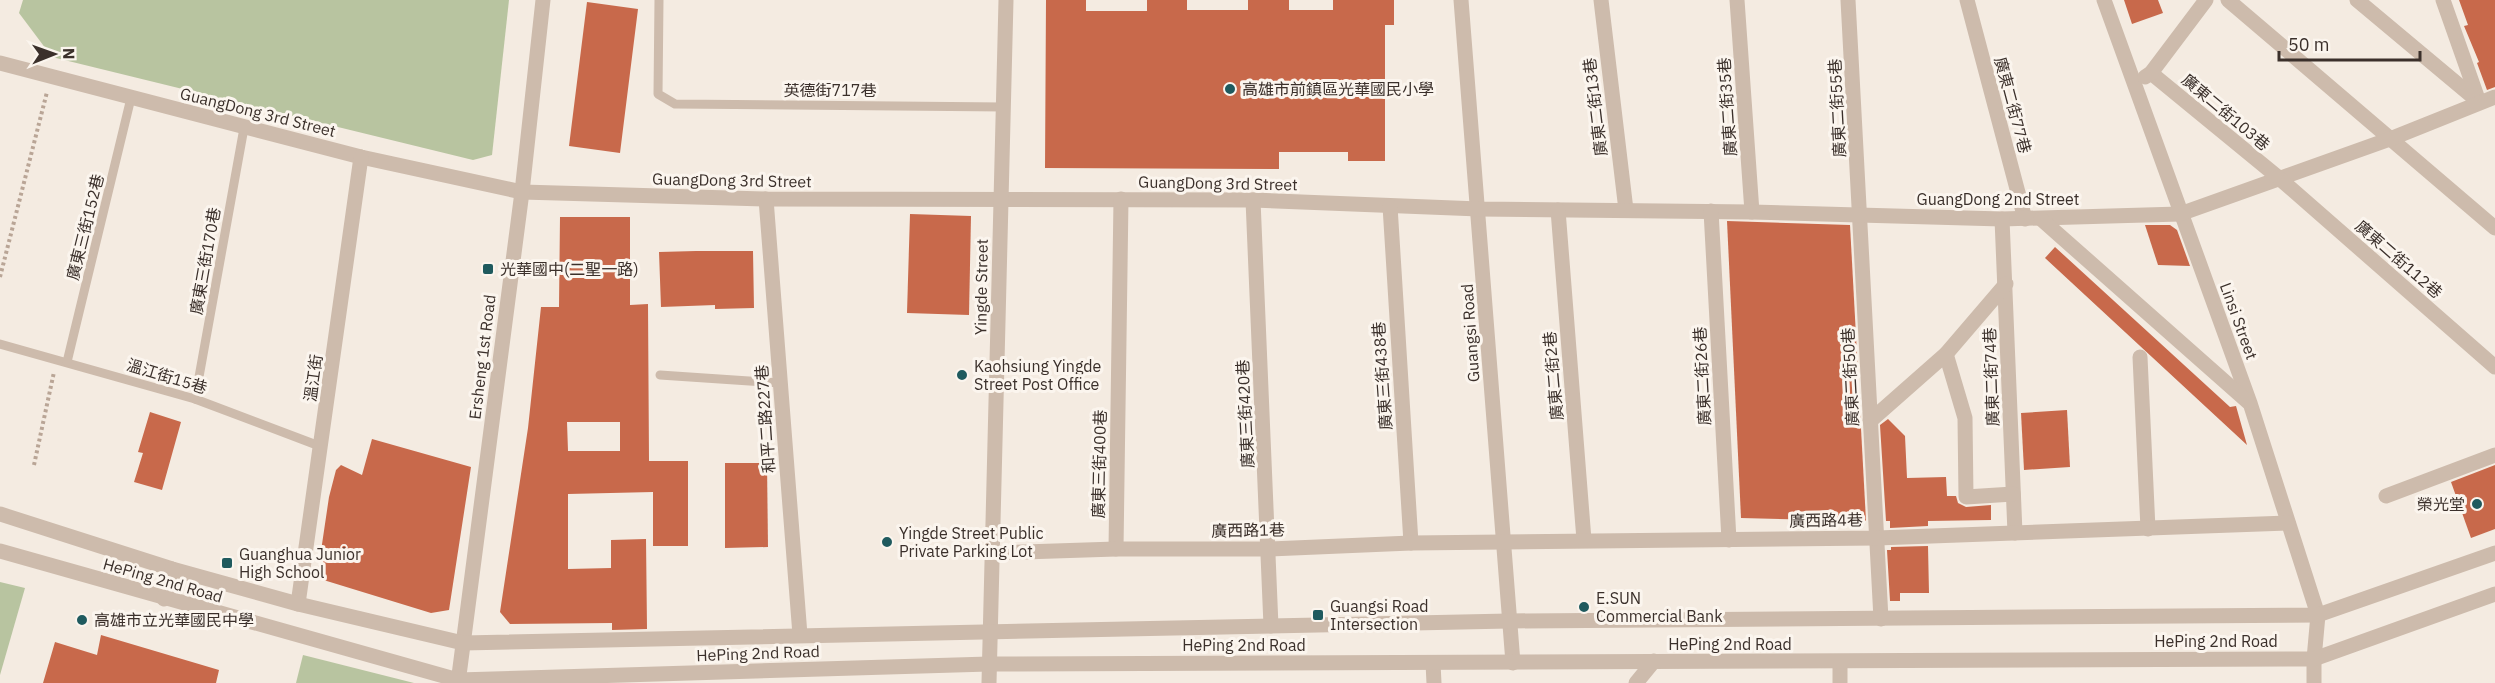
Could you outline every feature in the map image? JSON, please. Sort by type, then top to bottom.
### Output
[{"type":"street","name":"Ersheng 1st Road","points":[[458,682],[522,192],[543,0]]},
{"type":"street","name":"Yingde Street","points":[[989,683],[1006,0]]},
{"type":"street","name":"Guangsi Road","points":[[1461,0],[1513,663]]},
{"type":"street","name":"廣東二街13巷","points":[[1600,0],[1626,210]]},
{"type":"street","name":"廣東二街35巷","points":[[1737,0],[1752,212]]},
{"type":"street","name":"廣東二街55巷","points":[[1848,0],[1861,215]]},
{"type":"street","name":"廣東二街77巷","points":[[1967,0],[2025,219]]},
{"type":"street","name":"Linsi Street","points":[[2104,0],[2250,403],[2318,615],[2313,659],[2314,683]]},
{"type":"street","points":[[2134,85],[2151,73],[2206,0]]},
{"type":"street","points":[[2228,0],[2495,228]]},
{"type":"street","points":[[2357,0],[2480,102]]},
{"type":"street","points":[[2443,0],[2480,102]]},
{"type":"street","name":"GuangDong 3rd Street","points":[[0,63],[361,157],[522,192],[766,200],[1001,198],[1253,200],[1479,209]]},
{"type":"street","name":"廣東二街103巷","points":[[2151,73],[2279,178]]},
{"type":"street","name":"GuangDong 2nd Street","points":[[1479,209],[1711,211],[2002,219],[2180,214],[2390,139],[2495,97]]},
{"type":"street","name":"溫江街","points":[[298,604],[322,447],[361,157]]},
{"type":"street","name":"廣東二街112巷","points":[[2279,178],[2495,368]]},
{"type":"street","name":"廣東三街400巷","points":[[1116,549],[1121,199]]},
{"type":"street","name":"和平二路227巷","points":[[766,200],[800,635]]},
{"type":"street","name":"廣東三街420巷","points":[[1253,200],[1271,626]]},
{"type":"street","name":"廣東三街438巷","points":[[1390,206],[1411,543]]},
{"type":"street","name":"廣東二街2巷","points":[[1558,210],[1584,540]]},
{"type":"street","name":"廣東二街26巷","points":[[1711,211],[1729,540]]},
{"type":"street","name":"廣東二街50巷","points":[[1861,215],[1881,619]]},
{"type":"street","name":"廣東二街74巷","points":[[2002,219],[2015,533]]},
{"type":"street","points":[[2041,219],[2250,403]]},
{"type":"street","points":[[1870,421],[1946,354],[2006,284]]},
{"type":"street","points":[[1946,354],[1965,418],[1966,497],[2013,494]]},
{"type":"street","points":[[2140,357],[2148,529]]},
{"type":"street","points":[[2386,496],[2495,455]]},
{"type":"street","name":"HePing 2nd Road","points":[[0,514],[172,569],[298,604],[464,644],[1509,621],[2318,615],[2495,553]]},
{"type":"street","name":"廣西路4巷","points":[[1503,542],[1876,538],[2288,523]]},
{"type":"street","name":"廣西路1巷","points":[[993,553],[1116,549],[1269,549],[1503,542]]},
{"type":"street","name":"HePing 2nd Road","points":[[0,551],[458,682],[989,664],[2313,659],[2495,594]]},
{"type":"street","points":[[164,599],[172,569]]},
{"type":"street","points":[[1636,683],[1654,662]]},
{"type":"street","points":[[1840,662],[1840,683]]},
{"type":"street","points":[[1433,663],[1434,683]]},
{"type":"lane","name":"英德街717巷","points":[[659,0],[658,94],[675,104],[1004,106]]},
{"type":"lane","name":"廣東三街152巷","points":[[67,362],[131,98]]},
{"type":"lane","name":"廣東三街170巷","points":[[195,399],[244,128]]},
{"type":"lane","name":"溫江街15巷","points":[[0,344],[195,399],[322,447]]},
{"type":"lane","points":[[660,375],[780,383]]},
{"type":"path","points":[[0,277],[51,76]]},
{"type":"path","points":[[34,465],[57,359]]},
{"type":"green space","points":[[23,0],[509,0],[492,155],[473,160],[52,57],[19,13]]},
{"type":"green space","points":[[0,582],[25,588],[0,675]]},
{"type":"green space","points":[[303,655],[414,683],[296,683]]},
{"type":"building","name":"高雄市前鎮區光華國民小學","points":[[1046,0],[1086,0],[1086,11],[1147,11],[1147,0],[1187,0],[1187,10],[1248,10],[1248,0],[1289,0],[1289,10],[1333,10],[1333,0],[1394,0],[1394,25],[1385,25],[1385,161],[1348,161],[1348,152],[1279,152],[1279,169],[1045,168]]},
{"type":"building","points":[[2124,0],[2158,0],[2163,13],[2132,24]]},
{"type":"building","points":[[2459,0],[2495,0],[2495,87],[2487,90],[2477,63],[2479,62],[2464,26],[2468,25]]},
{"type":"building","points":[[587,2],[638,9],[620,153],[569,146]]},
{"type":"building","points":[[910,214],[971,216],[969,315],[907,313]]},
{"type":"building","points":[[560,217],[630,217],[630,305],[648,304],[649,461],[688,461],[688,546],[653,546],[653,492],[568,494],[568,569],[611,568],[611,540],[646,539],[647,629],[612,630],[612,623],[510,624],[500,612],[528,428],[541,307],[559,307]],"holes":[[[567,422],[620,422],[620,451],[568,451]]]},
{"type":"building","points":[[1727,221],[1850,225],[1866,521],[1741,518]]},
{"type":"building","points":[[2145,225],[2170,225],[2177,230],[2190,266],[2158,265]]},
{"type":"building","points":[[2055,247],[2230,407],[2236,406],[2247,445],[2045,258]]},
{"type":"building","points":[[753,251],[754,308],[715,309],[715,305],[661,307],[659,252]]},
{"type":"building","points":[[2067,410],[2070,467],[2024,470],[2021,413]]},
{"type":"building","points":[[150,412],[181,422],[162,490],[134,482],[143,453],[138,452]]},
{"type":"building","points":[[1888,419],[1905,436],[1907,478],[1946,477],[1947,496],[1956,496],[1958,503],[1966,507],[1991,505],[1991,520],[1928,521],[1928,526],[1890,528],[1890,521],[1886,521],[1880,425]]},
{"type":"building","points":[[372,439],[471,467],[449,610],[431,613],[317,578],[329,497],[336,470],[341,465],[362,475]]},
{"type":"building","points":[[725,463],[767,463],[768,547],[725,548]]},
{"type":"building","name":"榮光堂","points":[[2495,465],[2495,529],[2471,538],[2451,482]]},
{"type":"building","points":[[1928,546],[1929,593],[1900,593],[1900,601],[1890,601],[1887,550],[1891,550],[1891,547]]},
{"type":"building","points":[[101,635],[219,670],[216,683],[43,683],[55,642],[97,655]]},
{"type":"place","name":"高雄市前鎮區光華國民小學","points":[[1230,89]]},
{"type":"place","name":"光華國中(二聖一路)","points":[[488,269]]},
{"type":"place","name":"Kaohsiung Yingde Street Post Office","points":[[962,375]]},
{"type":"place","name":"榮光堂","points":[[2477,504]]},
{"type":"place","name":"Yingde Street Public Private Parking Lot","points":[[887,542]]},
{"type":"place","name":"Guanghua Junior High School","points":[[227,563]]},
{"type":"place","name":"E.SUN Commercial Bank","points":[[1584,607]]},
{"type":"place","name":"Guangsi Road Intersection","points":[[1318,615]]},
{"type":"place","name":"高雄市立光華國民中學","points":[[82,620]]}]
